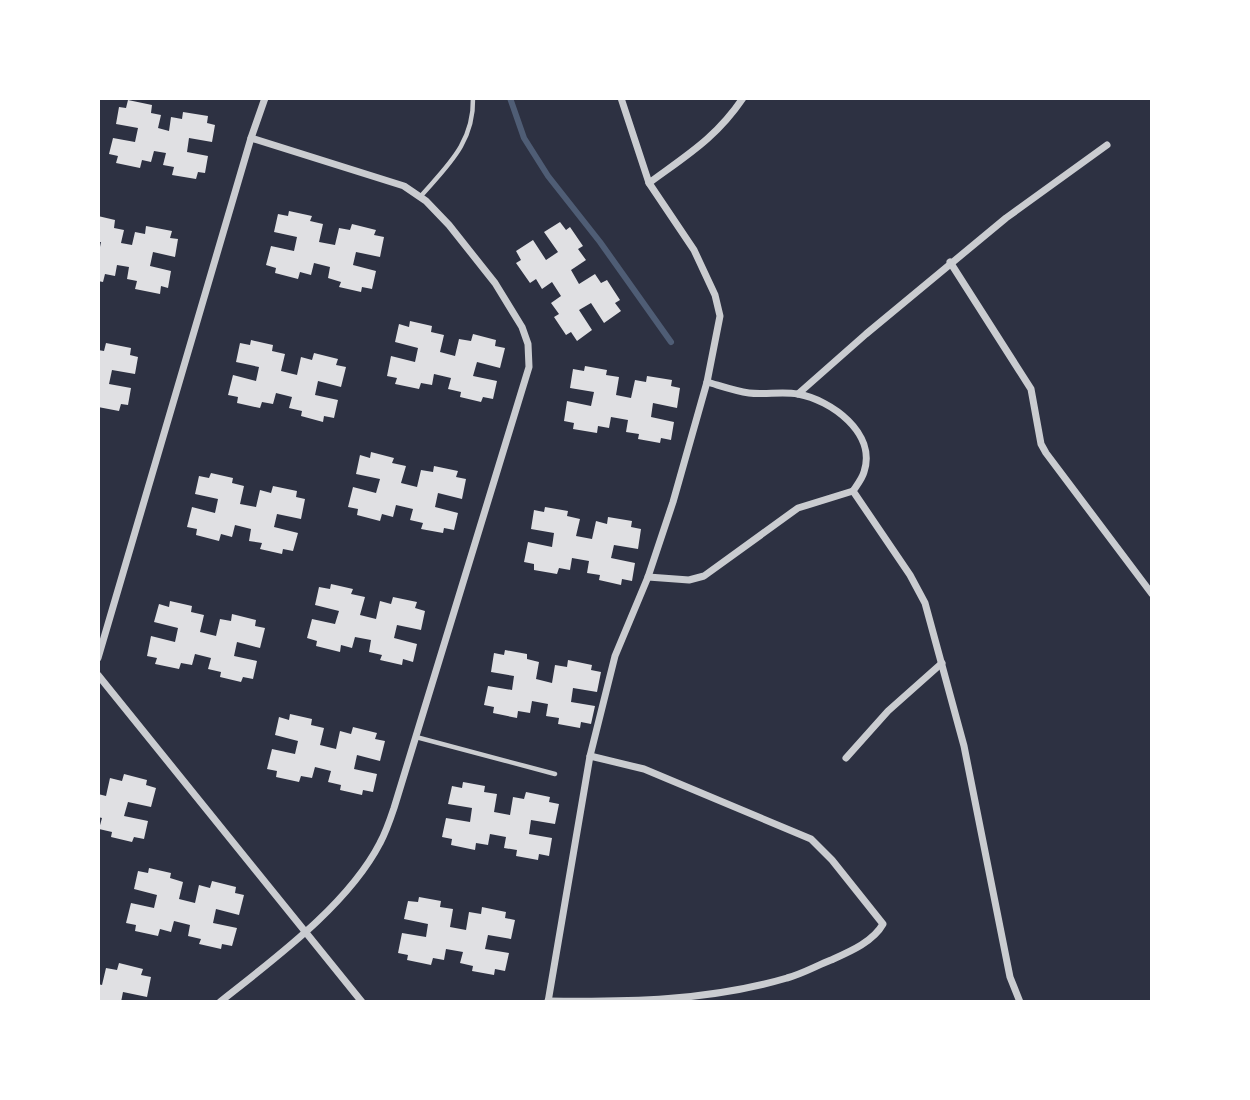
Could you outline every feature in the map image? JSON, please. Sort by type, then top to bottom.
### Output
[{"type":"street","points":[[98,658],[265,98]]},
{"type":"street","points":[[590,756],[644,769],[811,839],[832,860],[883,924],[851,951],[788,978],[725,992],[637,1002],[548,1001],[590,756],[615,656],[648,577],[673,502],[707,382],[720,316],[715,295],[694,250],[649,183],[621,98]]},
{"type":"street","points":[[649,183],[712,137],[730,118],[743,98]]},
{"type":"street","points":[[220,1002],[306,933],[359,875],[380,843],[394,808],[529,367],[528,344],[522,327],[495,284],[449,225],[420,197],[404,186],[251,138]]},
{"type":"street","points":[[798,394],[950,262],[1107,145]]},
{"type":"street","points":[[950,262],[1031,389],[1041,444],[1046,453],[1152,594]]},
{"type":"street","points":[[648,577],[689,580],[704,576],[798,508],[853,491],[864,471],[865,453],[858,434],[849,420],[830,405],[798,394],[750,393],[707,382]]},
{"type":"street","points":[[853,491],[910,575],[925,603],[964,746],[1010,978],[1020,1002]]},
{"type":"street","points":[[846,758],[888,710],[942,663]]},
{"type":"street","points":[[98,675],[362,1002]]},
{"type":"lane","points":[[420,197],[463,146],[471,125],[473,98]]},
{"type":"lane","points":[[416,737],[555,774]]},
{"type":"building","points":[[128,100],[152,105],[151,113],[161,115],[158,128],[169,131],[171,117],[182,119],[183,112],[208,116],[207,123],[215,125],[212,142],[189,138],[187,152],[208,156],[205,173],[198,172],[196,179],[172,175],[174,167],[163,165],[166,153],[154,151],[151,162],[142,160],[140,168],[116,163],[118,156],[109,154],[113,138],[135,142],[138,128],[116,124],[119,107],[126,108]]},
{"type":"building","points":[[289,211],[312,216],[310,221],[323,224],[319,242],[335,245],[339,228],[350,230],[352,224],[376,230],[374,235],[384,237],[380,257],[356,252],[353,265],[376,271],[372,289],[362,287],[361,292],[339,287],[341,282],[328,278],[330,267],[314,263],[311,275],[300,272],[298,279],[275,273],[276,268],[266,265],[271,246],[294,251],[297,237],[274,232],[278,214],[288,216]]},
{"type":"building","points":[[98,216],[115,220],[114,228],[124,230],[121,243],[132,245],[135,232],[145,234],[146,226],[172,231],[170,238],[178,239],[175,257],[153,252],[150,266],[171,271],[168,288],[161,286],[160,294],[135,289],[137,281],[127,279],[129,267],[117,265],[115,276],[105,274],[103,282],[98,281],[101,242],[98,242]]},
{"type":"building","points":[[560,222],[566,230],[570,227],[583,246],[578,249],[586,260],[571,270],[579,284],[595,274],[601,283],[607,280],[620,300],[615,303],[621,311],[604,323],[591,303],[579,310],[592,330],[577,341],[571,332],[566,335],[554,317],[559,314],[551,303],[561,296],[552,282],[542,289],[536,279],[530,283],[516,263],[521,260],[516,251],[533,240],[546,260],[558,252],[544,232]]},
{"type":"building","points":[[410,321],[432,326],[431,332],[444,335],[440,352],[455,356],[459,339],[471,341],[473,334],[496,340],[495,346],[505,348],[500,368],[477,362],[473,376],[497,381],[493,399],[483,397],[481,402],[460,397],[461,392],[448,389],[451,378],[434,374],[432,385],[421,383],[419,389],[395,384],[397,378],[387,376],[391,356],[415,362],[418,348],[395,342],[399,324],[409,327]]},
{"type":"building","points":[[251,340],[273,345],[272,351],[285,354],[281,371],[297,375],[301,357],[312,360],[314,353],[338,359],[336,365],[346,367],[341,387],[318,381],[315,395],[338,400],[334,418],[324,416],[323,422],[301,416],[302,411],[289,408],[292,397],[276,393],[273,404],[262,402],[260,408],[237,403],[238,397],[228,395],[233,375],[256,381],[259,367],[236,362],[240,343],[250,345]]},
{"type":"building","points":[[106,343],[131,348],[130,355],[138,357],[135,374],[112,370],[109,384],[131,388],[128,405],[121,404],[119,411],[98,407],[98,350],[104,351]]},
{"type":"building","points":[[585,366],[607,370],[606,375],[619,377],[616,395],[631,398],[635,380],[646,382],[647,376],[672,380],[671,386],[680,388],[677,408],[653,403],[651,417],[674,422],[671,440],[661,438],[660,443],[638,439],[639,434],[626,432],[628,420],[611,417],[609,428],[598,426],[597,433],[573,429],[574,423],[564,421],[567,401],[591,406],[594,392],[570,388],[573,369],[584,371]]},
{"type":"building","points":[[371,452],[394,458],[392,463],[406,466],[401,483],[417,487],[421,470],[433,472],[434,466],[458,471],[456,477],[466,479],[462,499],[438,493],[435,507],[458,513],[454,530],[444,528],[443,533],[421,529],[423,523],[410,520],[413,509],[396,505],[393,517],[382,514],[380,521],[357,515],[358,509],[348,507],[353,487],[376,493],[380,479],[356,474],[360,455],[370,458]]},
{"type":"building","points":[[211,473],[233,478],[232,483],[244,486],[240,504],[256,507],[260,490],[271,493],[273,486],[297,491],[296,497],[305,499],[301,519],[277,514],[274,527],[298,533],[293,551],[283,549],[282,554],[260,549],[262,543],[249,541],[251,529],[235,525],[232,537],[221,534],[219,541],[196,535],[197,529],[187,527],[192,507],[215,513],[218,499],[195,494],[199,476],[209,478]]},
{"type":"building","points":[[545,507],[568,511],[567,516],[580,519],[576,536],[592,539],[596,521],[607,524],[608,517],[632,521],[631,527],[641,529],[638,549],[614,545],[611,558],[635,563],[632,581],[622,579],[621,585],[599,580],[600,575],[587,573],[589,561],[572,558],[570,570],[559,568],[557,574],[534,570],[534,564],[524,562],[528,542],[552,547],[554,533],[531,529],[534,510],[544,512]]},
{"type":"building","points":[[331,584],[353,589],[351,594],[365,597],[360,615],[376,619],[380,601],[391,604],[393,597],[417,602],[415,608],[425,611],[421,630],[397,625],[394,638],[417,644],[413,662],[403,659],[402,665],[380,660],[382,655],[369,652],[371,640],[355,637],[352,648],[341,645],[340,652],[316,646],[317,641],[307,638],[312,619],[335,624],[339,611],[315,605],[319,587],[330,589]]},
{"type":"building","points":[[170,601],[192,606],[191,612],[204,615],[200,632],[216,636],[220,619],[231,621],[232,614],[256,620],[255,626],[265,628],[260,648],[237,642],[234,656],[257,661],[253,679],[243,677],[241,682],[220,677],[221,672],[208,669],[211,658],[195,654],[192,665],[181,663],[179,669],[155,664],[157,658],[147,656],[151,636],[175,642],[178,628],[154,622],[159,604],[169,607]]},
{"type":"building","points":[[505,650],[527,654],[527,659],[539,662],[536,679],[552,683],[555,665],[567,667],[568,660],[592,665],[591,670],[601,672],[597,692],[573,688],[571,702],[595,706],[591,724],[581,722],[580,728],[558,724],[559,718],[546,716],[548,704],[532,701],[530,713],[518,711],[517,718],[493,713],[494,707],[484,705],[488,686],[512,690],[514,676],[491,672],[494,653],[504,655]]},
{"type":"building","points":[[290,714],[312,719],[311,725],[324,728],[320,745],[336,749],[340,731],[351,734],[353,727],[377,733],[375,739],[385,741],[380,761],[357,755],[354,769],[377,774],[373,792],[363,790],[362,795],[340,790],[341,785],[328,782],[331,771],[315,767],[312,778],[301,776],[299,782],[276,777],[277,771],[267,769],[272,749],[295,754],[298,741],[275,735],[279,717],[289,720]]},
{"type":"building","points":[[124,774],[147,780],[146,785],[156,788],[151,807],[128,802],[124,816],[148,821],[144,839],[134,837],[132,842],[111,837],[112,832],[99,829],[102,818],[98,817],[98,794],[106,796],[110,778],[122,781]]},
{"type":"building","points":[[463,782],[485,786],[484,792],[497,794],[494,812],[510,815],[513,797],[524,799],[526,792],[550,797],[549,802],[559,804],[555,824],[531,820],[529,834],[552,838],[549,856],[539,854],[538,860],[516,856],[517,850],[504,848],[506,837],[490,834],[488,845],[476,843],[475,850],[451,845],[452,839],[442,837],[446,818],[470,822],[472,808],[448,804],[452,786],[462,788]]},
{"type":"building","points":[[149,868],[171,873],[170,878],[183,882],[179,899],[195,903],[199,885],[210,888],[212,881],[236,887],[235,893],[244,895],[239,915],[216,909],[213,923],[237,928],[232,946],[222,944],[221,949],[199,944],[201,939],[188,936],[190,925],[174,921],[171,932],[160,929],[158,936],[135,931],[136,925],[126,923],[131,903],[154,908],[157,895],[134,889],[138,871],[148,873]]},
{"type":"building","points":[[419,897],[441,901],[440,907],[453,909],[450,927],[466,930],[469,912],[481,914],[482,907],[506,912],[505,918],[515,920],[511,939],[488,935],[485,949],[509,953],[505,971],[495,969],[494,975],[472,971],[473,966],[460,963],[463,952],[446,949],[444,960],[433,958],[431,965],[407,960],[408,955],[398,953],[402,933],[426,937],[428,924],[404,919],[408,901],[418,902]]},
{"type":"building","points":[[119,963],[143,969],[141,975],[151,977],[147,997],[123,992],[121,1002],[98,1002],[98,984],[102,985],[106,968],[117,970]]},
{"type":"waterway","points":[[510,98],[524,138],[548,176],[600,242],[671,342]]}]
